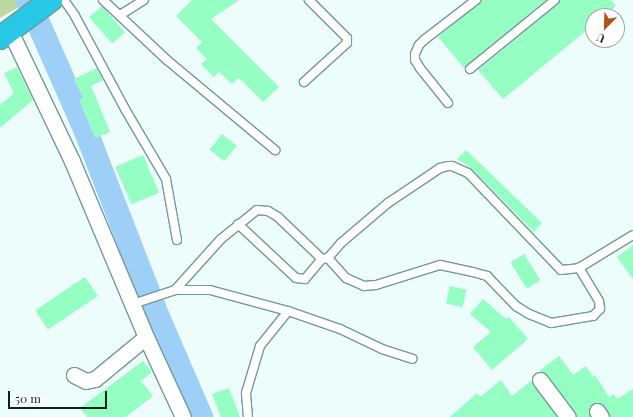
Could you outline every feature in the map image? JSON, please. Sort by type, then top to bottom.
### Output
[{"type":"highway","points":[[8,32],[44,6]]},
{"type":"street","points":[[8,32],[62,140],[139,302],[146,337],[183,417]]},
{"type":"street","points":[[74,375],[86,381],[95,379],[146,337]]},
{"type":"street","points":[[540,380],[568,417]]},
{"type":"lane","points":[[64,0],[75,16],[124,110],[166,179],[177,240]]},
{"type":"lane","points":[[104,0],[167,60],[275,150]]},
{"type":"lane","points":[[120,16],[144,0]]},
{"type":"lane","points":[[304,82],[347,43],[346,38],[309,0]]},
{"type":"lane","points":[[448,103],[420,68],[415,60],[415,54],[424,40],[476,0]]},
{"type":"lane","points":[[470,69],[555,0]]},
{"type":"lane","points":[[238,224],[296,278],[305,279],[341,243],[388,203],[442,167],[452,166],[468,174],[561,270],[579,268],[633,235]]},
{"type":"lane","points":[[175,290],[221,239],[257,210],[268,211],[278,217],[346,278],[364,286],[376,285],[440,265],[487,276],[516,306],[529,314],[551,323],[593,316],[600,309],[599,301],[579,268]]},
{"type":"lane","points":[[139,302],[175,290],[210,290],[288,311],[340,329],[382,349],[412,359]]},
{"type":"lane","points":[[248,417],[246,392],[260,346],[288,311]]},
{"type":"green space","points":[[0,0],[16,0],[19,7],[0,18]]},
{"type":"building","points":[[192,0],[239,0],[211,19],[279,87],[263,102],[239,78],[232,84],[219,72],[214,77],[201,64],[207,59],[196,48],[202,42],[176,16]]},
{"type":"building","points":[[483,0],[546,0],[464,68],[438,37]]},
{"type":"building","points":[[560,0],[611,0],[616,6],[614,8],[585,8],[585,32],[503,99],[478,70],[558,4]]},
{"type":"building","points":[[102,6],[125,32],[112,44],[89,17]]},
{"type":"building","points":[[17,67],[33,100],[0,128],[0,105],[14,93],[4,73]]},
{"type":"building","points":[[97,68],[103,80],[91,86],[110,132],[95,138],[79,100],[83,98],[74,79]]},
{"type":"building","points":[[222,134],[237,146],[224,162],[209,150]]},
{"type":"building","points":[[466,150],[542,223],[534,232],[472,169],[457,159]]},
{"type":"building","points":[[143,155],[159,193],[131,204],[115,167]]},
{"type":"building","points":[[633,245],[633,279],[617,257]]},
{"type":"building","points":[[524,254],[540,280],[527,289],[510,262]]},
{"type":"building","points":[[85,277],[98,296],[48,330],[35,311]]},
{"type":"building","points":[[450,286],[467,290],[463,307],[446,304]]},
{"type":"building","points":[[483,299],[506,319],[509,317],[528,339],[492,370],[473,347],[491,332],[470,314]]},
{"type":"building","points":[[559,356],[573,375],[586,366],[593,377],[595,375],[609,397],[614,394],[617,399],[633,389],[633,417],[610,417],[604,406],[597,402],[589,407],[590,417],[577,417],[575,412],[547,375],[539,371]]},
{"type":"building","points":[[143,361],[152,372],[141,381],[153,396],[126,417],[87,417],[80,408]]},
{"type":"building","points":[[501,380],[512,396],[531,381],[557,417],[450,417],[477,393],[480,397]]},
{"type":"building","points":[[229,388],[240,417],[221,417],[212,394]]},
{"type":"waterway","points":[[28,0],[85,129],[158,317],[201,417]]}]
